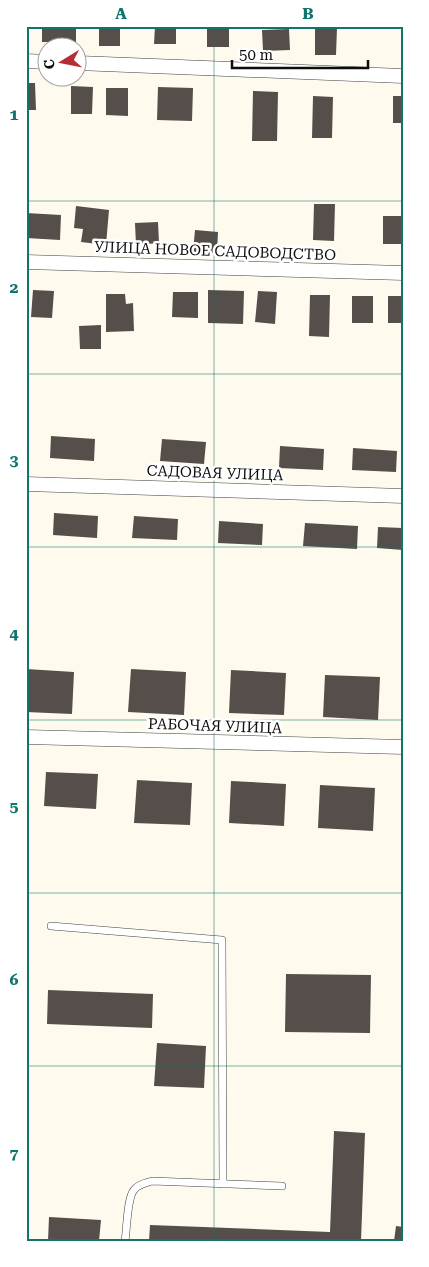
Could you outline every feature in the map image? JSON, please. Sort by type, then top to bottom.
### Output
[{"type":"street","points":[[88,63],[403,76]]},
{"type":"street","name":"УЛИЦА НОВОЕ САДОВОДСТВО","points":[[26,262],[403,273]]},
{"type":"street","name":"САДОВАЯ УЛИЦА","points":[[26,484],[403,496]]},
{"type":"street","name":"РАБОЧАЯ УЛИЦА","points":[[26,737],[403,747]]},
{"type":"lane","points":[[51,926],[222,940],[223,1184]]},
{"type":"lane","points":[[126,1241],[130,1199],[134,1190],[140,1185],[152,1181],[282,1186]]},
{"type":"building","points":[[42,26],[76,26],[76,38],[42,38]]},
{"type":"building","points":[[99,26],[120,26],[120,46],[99,46]]},
{"type":"building","points":[[155,26],[176,26],[176,44],[154,44]]},
{"type":"building","points":[[207,26],[229,26],[229,47],[207,47]]},
{"type":"building","points":[[315,27],[337,28],[336,55],[315,55]]},
{"type":"building","points":[[289,29],[290,50],[263,51],[262,30]]},
{"type":"building","points":[[26,83],[35,83],[36,110],[26,110]]},
{"type":"building","points":[[93,87],[92,114],[71,114],[71,88]]},
{"type":"building","points":[[158,87],[193,88],[192,121],[157,120]]},
{"type":"building","points":[[106,88],[128,88],[128,116],[106,115]]},
{"type":"building","points":[[253,91],[278,92],[277,141],[252,141]]},
{"type":"building","points":[[313,96],[333,97],[332,138],[312,138]]},
{"type":"building","points":[[393,96],[403,96],[403,123],[393,123]]},
{"type":"building","points":[[314,204],[335,204],[334,241],[313,240]]},
{"type":"building","points":[[76,206],[109,210],[106,245],[81,242],[83,229],[74,228]]},
{"type":"building","points":[[26,213],[61,215],[60,240],[26,238]]},
{"type":"building","points":[[383,216],[403,216],[403,244],[383,244]]},
{"type":"building","points":[[158,222],[159,243],[136,245],[135,223]]},
{"type":"building","points":[[195,230],[218,232],[217,253],[193,252]]},
{"type":"building","points":[[33,290],[54,291],[52,318],[31,317]]},
{"type":"building","points":[[208,290],[244,291],[243,324],[208,323]]},
{"type":"building","points":[[258,291],[277,292],[275,324],[255,322]]},
{"type":"building","points":[[173,292],[198,292],[198,318],[172,317]]},
{"type":"building","points":[[106,294],[125,294],[126,304],[133,303],[134,331],[106,332]]},
{"type":"building","points":[[310,295],[330,295],[329,337],[309,336]]},
{"type":"building","points":[[352,296],[373,296],[373,323],[352,323]]},
{"type":"building","points":[[388,296],[403,296],[403,323],[388,323]]},
{"type":"building","points":[[101,325],[101,349],[80,349],[79,326]]},
{"type":"building","points":[[51,436],[95,439],[94,461],[50,458]]},
{"type":"building","points":[[162,439],[206,442],[204,464],[160,461]]},
{"type":"building","points":[[280,446],[324,449],[323,470],[279,468]]},
{"type":"building","points":[[353,448],[397,451],[396,472],[352,470]]},
{"type":"building","points":[[54,513],[98,516],[97,538],[53,535]]},
{"type":"building","points":[[134,516],[178,519],[177,540],[132,538]]},
{"type":"building","points":[[219,521],[263,524],[262,545],[218,543]]},
{"type":"building","points":[[305,523],[358,526],[357,549],[303,546]]},
{"type":"building","points":[[378,527],[403,528],[403,550],[377,548]]},
{"type":"building","points":[[26,669],[74,672],[72,714],[26,712]]},
{"type":"building","points":[[131,669],[186,672],[184,715],[128,712]]},
{"type":"building","points":[[231,670],[286,673],[284,715],[229,713]]},
{"type":"building","points":[[325,675],[380,677],[378,720],[323,717]]},
{"type":"building","points":[[46,772],[98,774],[96,809],[44,806]]},
{"type":"building","points":[[137,780],[192,783],[190,825],[134,823]]},
{"type":"building","points":[[231,781],[286,784],[284,826],[229,823]]},
{"type":"building","points":[[320,785],[375,788],[373,831],[318,828]]},
{"type":"building","points":[[286,974],[371,975],[370,1033],[285,1032]]},
{"type":"building","points":[[48,990],[153,994],[152,1028],[47,1024]]},
{"type":"building","points":[[157,1043],[206,1046],[204,1088],[154,1086]]},
{"type":"building","points":[[334,1131],[365,1133],[361,1241],[149,1241],[150,1225],[330,1232]]},
{"type":"building","points":[[49,1217],[101,1220],[99,1241],[48,1241]]},
{"type":"building","points":[[396,1226],[403,1227],[403,1241],[394,1241]]}]
